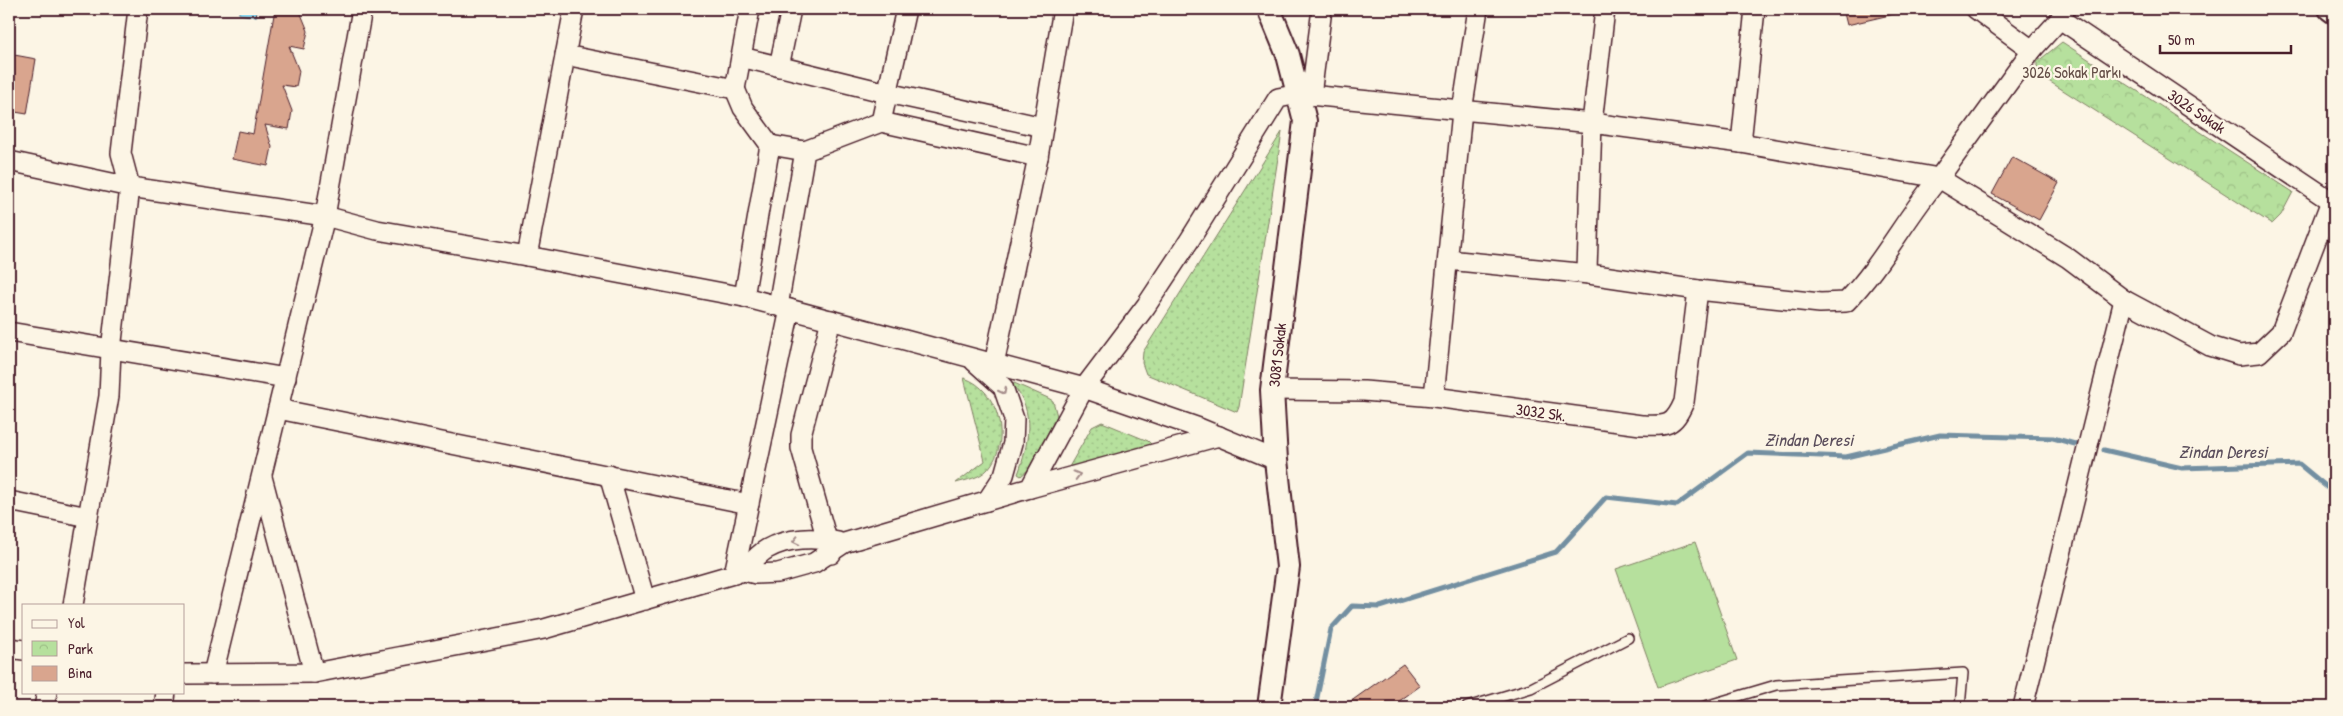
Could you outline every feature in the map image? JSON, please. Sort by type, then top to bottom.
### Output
[{"type":"street","points":[[73,604],[109,396],[111,350],[130,187],[121,152],[138,9]]},
{"type":"street","points":[[213,674],[325,216],[362,9]]},
{"type":"street","points":[[527,256],[574,9]]},
{"type":"street","points":[[750,9],[735,89],[743,108],[770,145],[805,151],[881,122],[1038,157]]},
{"type":"street","points":[[779,67],[790,9]]},
{"type":"street","points":[[881,122],[906,9]]},
{"type":"street","points":[[994,364],[1038,157],[1063,9]]},
{"type":"street","name":"3081 Sokak","points":[[1269,9],[1305,94],[1305,121],[1272,390],[1276,460],[1288,567],[1269,707]]},
{"type":"street","points":[[1305,94],[1322,9]]},
{"type":"street","points":[[1434,397],[1462,111],[1478,9]]},
{"type":"street","points":[[1589,274],[1587,270],[1592,123],[1605,9]]},
{"type":"street","points":[[1741,143],[1755,9]]},
{"type":"street","points":[[1976,9],[2032,50]]},
{"type":"street","points":[[2330,9],[2334,12]]},
{"type":"street","points":[[1448,260],[1589,274],[1698,290],[1820,303],[1846,302],[1863,284],[1915,206],[1939,178],[2032,50],[2062,14]]},
{"type":"street","name":"3026 Sokak","points":[[2062,14],[2333,202]]},
{"type":"street","points":[[565,56],[735,89]]},
{"type":"street","points":[[741,58],[887,93],[1043,126]]},
{"type":"street","points":[[1030,488],[1084,388],[1146,306],[1278,98],[1305,94],[1592,123],[1741,143],[1939,178],[2068,258],[2124,300],[2210,346],[2239,356],[2259,353],[2281,332],[2333,202]]},
{"type":"street","points":[[744,297],[770,145]]},
{"type":"street","points":[[739,573],[749,504],[784,308],[805,151]]},
{"type":"street","points":[[9,161],[130,187],[325,216],[377,230],[744,297],[1084,388],[1219,436],[1276,460]]},
{"type":"street","name":"3032 Sk.","points":[[1272,390],[1364,392],[1434,397],[1641,425],[1663,426],[1677,418],[1684,402],[1698,290]]},
{"type":"street","points":[[2023,707],[2124,300]]},
{"type":"street","points":[[831,320],[801,435],[801,448],[834,545]]},
{"type":"street","points":[[9,332],[286,378]]},
{"type":"street","points":[[969,357],[1002,387],[1014,419],[1013,443],[1004,474],[987,501]]},
{"type":"street","points":[[278,409],[749,504]]},
{"type":"street","points":[[185,674],[314,673],[544,629],[739,573],[778,574],[814,563],[834,545],[1219,436]]},
{"type":"street","points":[[608,475],[645,600]]},
{"type":"street","points":[[262,476],[314,673]]},
{"type":"street","points":[[9,501],[88,517]]},
{"type":"street","points":[[739,573],[756,557],[778,545],[809,538],[834,545]]},
{"type":"street","points":[[9,648],[22,650]]},
{"type":"street","points":[[44,707],[47,694]]},
{"type":"street","points":[[164,707],[166,694]]},
{"type":"lane","points":[[1467,707],[1531,688],[1628,638]]},
{"type":"lane","points":[[1702,707],[1776,685],[1963,673],[1960,707]]},
{"type":"green space","name":"3026 Sokak Parkı","points":[[2062,42],[2293,192],[2281,215],[2272,224],[2044,78],[2037,70],[2037,62]]},
{"type":"green space","points":[[1282,132],[1237,412],[1146,374],[1142,363],[1143,352]]},
{"type":"green space","points":[[964,378],[976,384],[986,393],[993,405],[1000,431],[999,445],[995,458],[985,472],[956,483],[985,461]]},
{"type":"green space","points":[[1014,383],[1053,401],[1057,416],[1028,470],[1021,476],[1018,474],[1025,452],[1028,429],[1025,406],[1013,386]]},
{"type":"green space","points":[[1102,422],[1148,441],[1151,444],[1150,446],[1069,467],[1092,427]]},
{"type":"green space","points":[[1695,542],[1737,660],[1658,687],[1616,569]]},
{"type":"water","points":[[239,9],[257,9],[256,17],[239,14]]},
{"type":"building","points":[[275,9],[299,9],[308,31],[304,49],[289,46],[299,71],[296,87],[282,85],[292,111],[289,129],[265,125],[272,147],[268,166],[232,159],[238,131],[253,134]]},
{"type":"building","points":[[1843,9],[1894,9],[1894,14],[1847,25]]},
{"type":"building","points":[[9,54],[36,59],[27,114],[9,111]]},
{"type":"building","points":[[2012,157],[2059,183],[2039,220],[1992,194]]},
{"type":"building","points":[[1403,664],[1420,686],[1391,707],[1343,707]]},
{"type":"waterway","name":"Zindan Deresi","points":[[1315,707],[1331,629],[1352,606],[1380,607],[1556,552],[1606,497],[1677,505],[1748,453],[1846,457],[1940,435],[2053,438],[2075,444]]},
{"type":"waterway","name":"Zindan Deresi","points":[[2104,450],[2182,468],[2299,464],[2334,493]]}]
